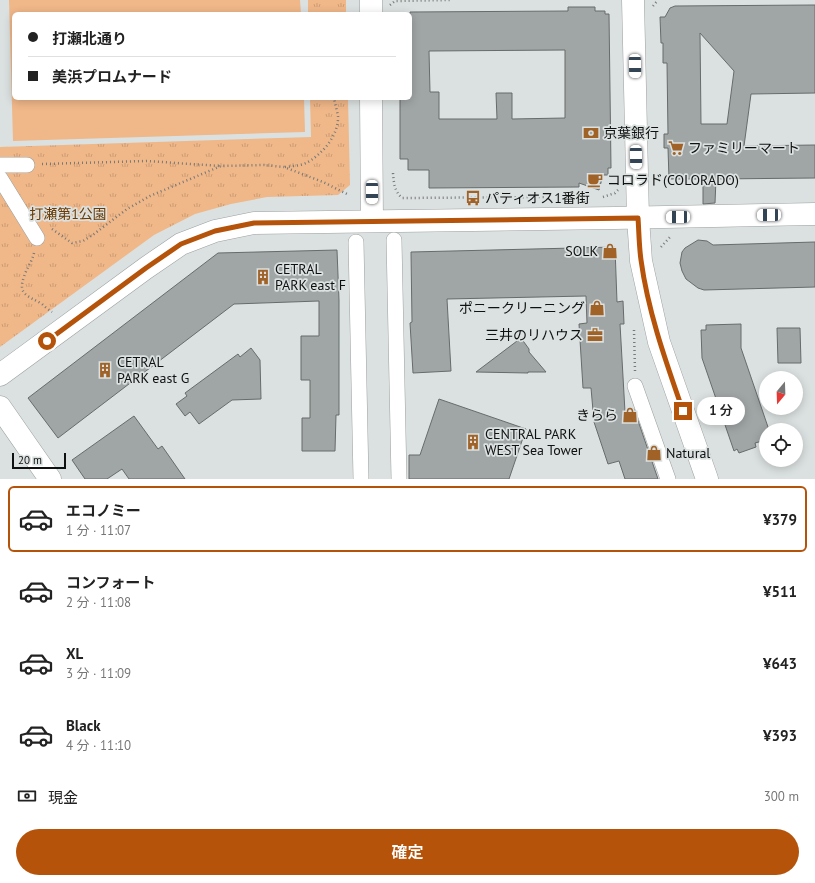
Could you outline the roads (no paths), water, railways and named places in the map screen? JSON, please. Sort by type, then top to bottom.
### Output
[{"type":"street","points":[[633,0],[638,218],[641,261],[659,342],[707,479]]},
{"type":"street","points":[[372,100],[372,220]]},
{"type":"street","points":[[0,165],[27,165]]},
{"type":"street","points":[[0,178],[38,237]]},
{"type":"street","points":[[0,375],[181,244],[215,231],[254,223],[815,214]]},
{"type":"street","points":[[394,240],[399,479]]},
{"type":"street","points":[[356,242],[361,479]]},
{"type":"street","points":[[635,386],[668,479]]},
{"type":"street","points":[[0,407],[50,479]]},
{"type":"place","name":"京葉銀行","points":[[591,133]]},
{"type":"place","name":"ファミリーマート","points":[[676,148]]},
{"type":"place","name":"コロラド(COLORADO)","points":[[595,180]]},
{"type":"place","name":"パティオス1番街","points":[[473,198]]},
{"type":"place","name":"SOLK","points":[[610,251]]},
{"type":"place","name":"CETRAL PARK east F","points":[[263,277]]},
{"type":"place","name":"ポニークリーニング","points":[[597,308]]},
{"type":"place","name":"三井のリハウス","points":[[595,335]]},
{"type":"place","name":"CETRAL PARK east G","points":[[105,370]]},
{"type":"place","name":"きらら","points":[[630,415]]},
{"type":"place","name":"CENTRAL PARK WEST Sea Tower","points":[[473,442]]},
{"type":"place","name":"Natural","points":[[654,453]]},
{"type":"park label","name":"打瀬第1公園","points":[[68,214]]}]
